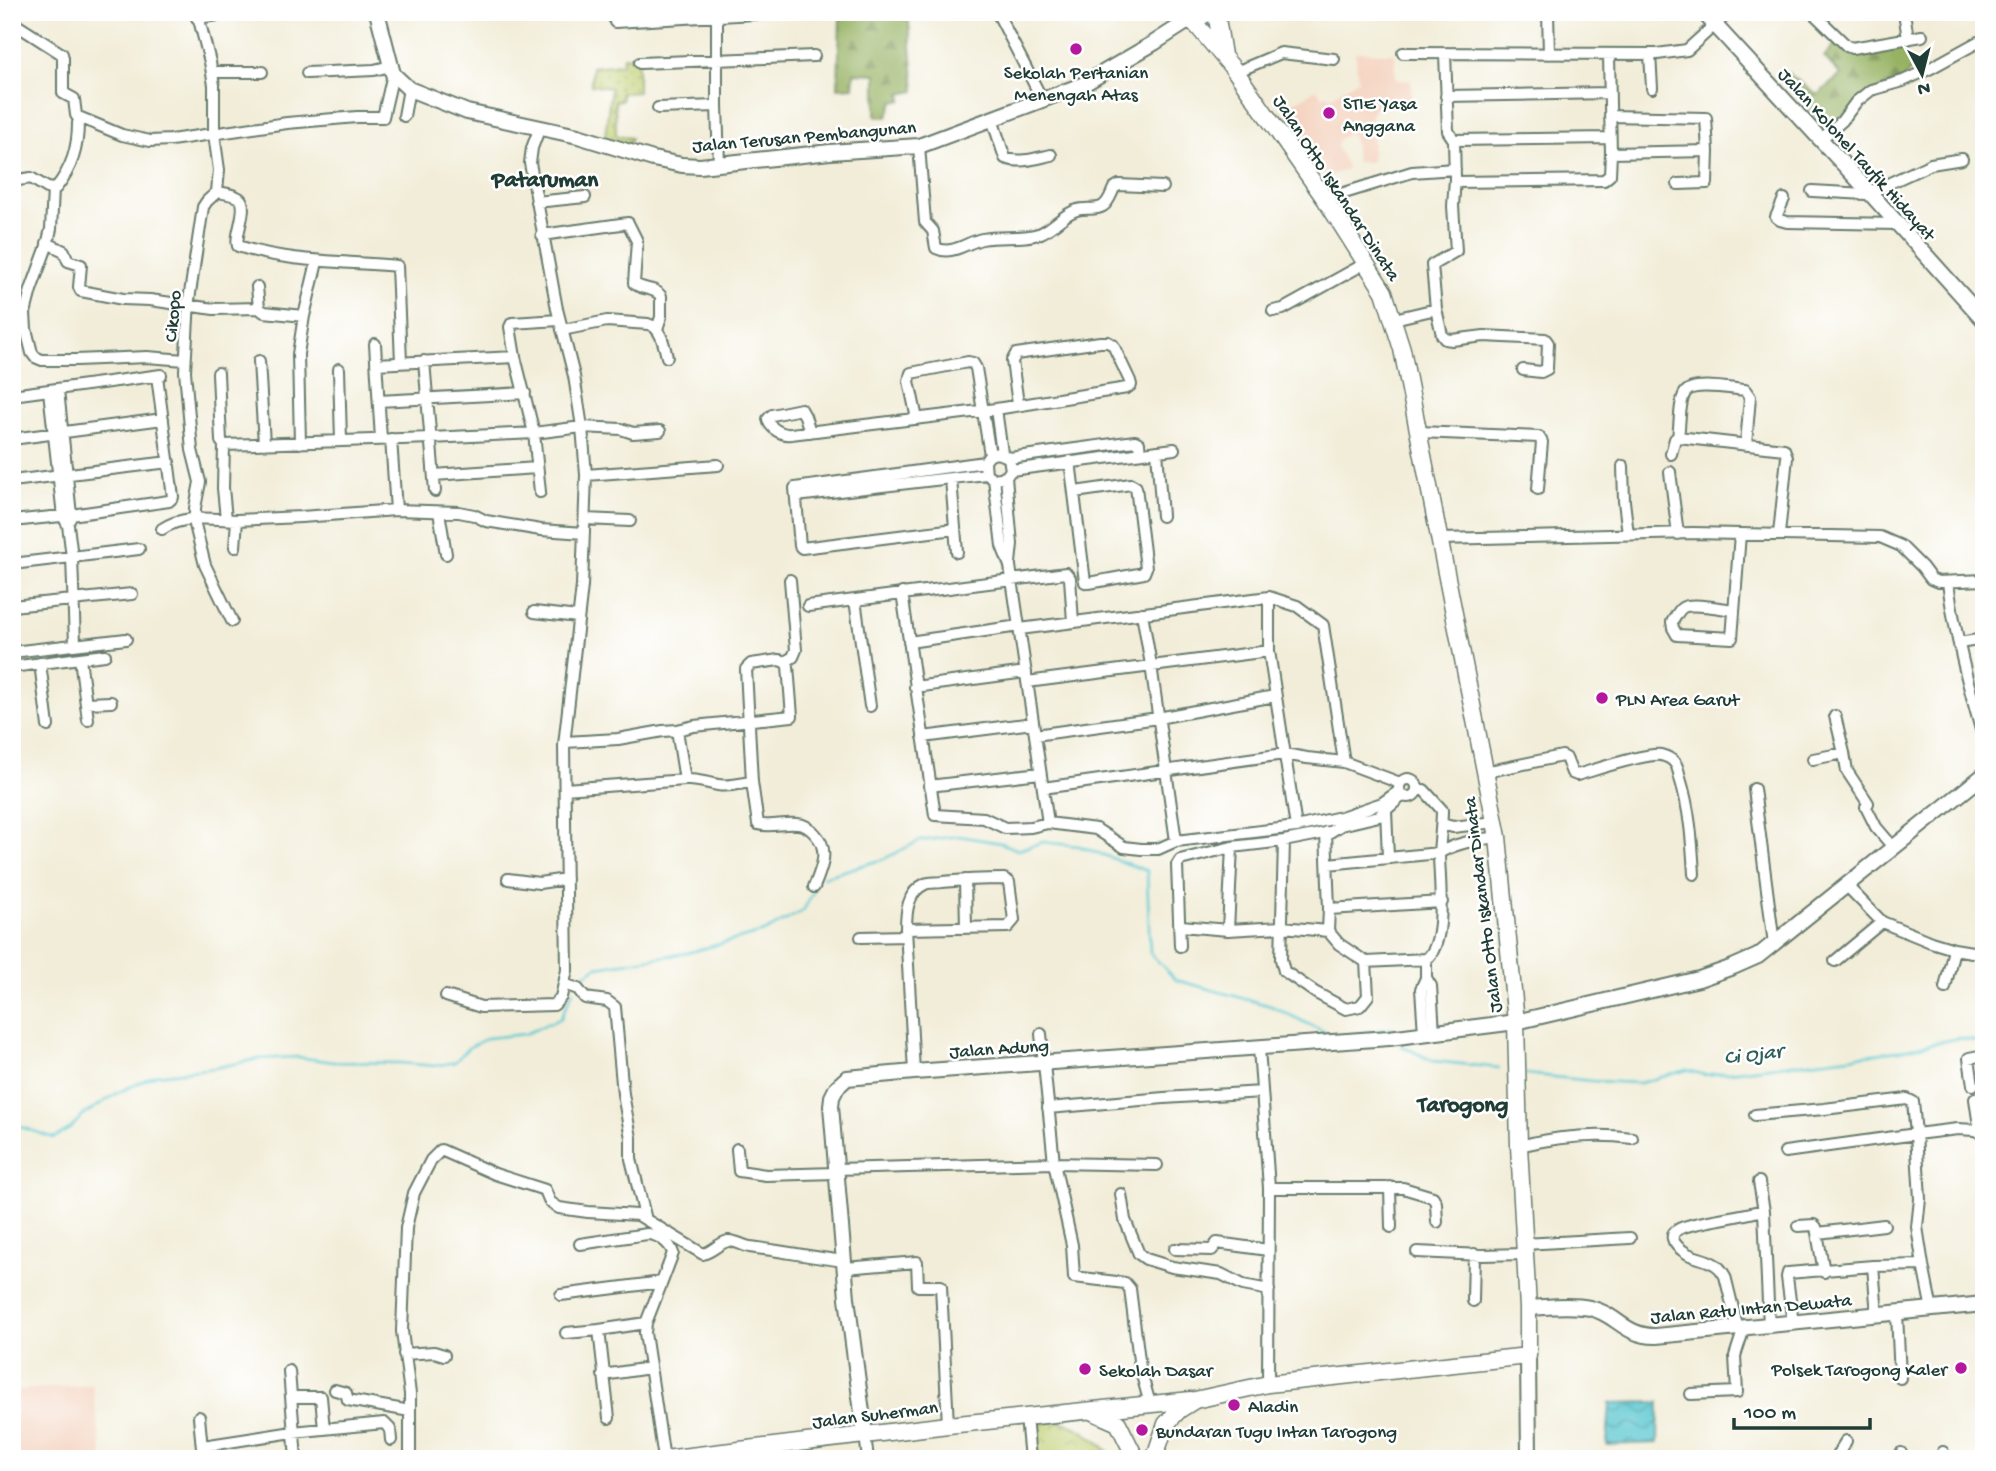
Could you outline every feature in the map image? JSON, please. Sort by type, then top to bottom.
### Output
[{"type":"main road","points":[[377,12],[392,70]]},
{"type":"main road","points":[[1154,43],[1167,12],[1190,21],[1210,12]]},
{"type":"main road","points":[[1216,12],[1224,56]]},
{"type":"main road","name":"Jalan Kolonel Taufik Hidayat","points":[[1703,12],[1984,320]]},
{"type":"main road","name":"Jalan Terusan Pembangunan","points":[[392,70],[409,89],[467,112],[540,127],[682,165],[700,166],[830,152],[919,146],[1082,85],[1190,21]]},
{"type":"main road","name":"Jalan Otto Iskandar Dinata","points":[[1190,21],[1224,56],[1325,199],[1384,292],[1402,349],[1496,829],[1516,1022],[1528,1356]]},
{"type":"main road","name":"Jalan Adung","points":[[865,1435],[845,1264],[831,1106],[837,1087],[847,1079],[1395,1037],[1516,1022],[1699,979],[1750,960],[1774,944],[1984,775]]},
{"type":"main road","name":"Jalan Ratu Intan Dewata","points":[[1528,1308],[1592,1308],[1626,1329],[1645,1336],[1984,1304]]},
{"type":"main road","points":[[1154,1458],[1166,1424],[1179,1410],[1195,1400],[1268,1384],[1528,1356],[1529,1459]]},
{"type":"main road","name":"Jalan Suherman","points":[[664,1459],[948,1425],[1195,1400]]},
{"type":"main road","points":[[1150,1404],[1166,1424]]},
{"type":"main road","points":[[1118,1423],[1128,1407]]},
{"type":"main road","points":[[1091,1411],[1118,1423],[1136,1459]]},
{"type":"street","points":[[197,15],[239,12]]},
{"type":"street","points":[[615,22],[717,14],[850,12]]},
{"type":"street","points":[[997,12],[1042,99]]},
{"type":"street","points":[[1548,12],[1549,54]]},
{"type":"street","points":[[1403,53],[1609,55],[1683,52],[1730,12]]},
{"type":"street","points":[[1812,12],[1851,48],[1922,36]]},
{"type":"street","points":[[1904,12],[1908,39]]},
{"type":"street","points":[[717,14],[719,163]]},
{"type":"street","name":"Cikopo","points":[[197,15],[214,85],[214,134],[219,170],[217,192],[203,207],[188,304],[185,371],[191,450],[200,482],[194,518],[205,565],[232,621]]},
{"type":"street","points":[[12,22],[62,54],[63,93],[74,99],[79,119],[75,157],[64,178],[53,189],[51,229],[31,290],[25,319],[32,353],[42,360],[148,357],[185,360]]},
{"type":"street","points":[[1820,140],[1871,90],[1903,81],[1978,41]]},
{"type":"street","points":[[1236,72],[1281,53],[1334,58]]},
{"type":"street","points":[[1445,54],[1448,131],[1454,140],[1453,206],[1456,251],[1434,263],[1431,268],[1442,335],[1445,339],[1452,340],[1484,336],[1545,339],[1548,344],[1547,369],[1541,372],[1522,370]]},
{"type":"street","points":[[1650,54],[1652,89]]},
{"type":"street","points":[[1455,182],[1604,180],[1610,175],[1611,153],[1609,55]]},
{"type":"street","points":[[640,63],[814,57]]},
{"type":"street","points":[[79,119],[84,118],[122,135],[150,141],[287,123],[383,117],[392,70],[307,73]]},
{"type":"street","points":[[212,72],[262,72]]},
{"type":"street","points":[[404,116],[409,89]]},
{"type":"street","points":[[1446,96],[1609,93]]},
{"type":"street","points":[[658,108],[717,106]]},
{"type":"street","points":[[1610,116],[1706,118],[1707,183],[1678,184]]},
{"type":"street","points":[[992,119],[1008,160],[1051,155]]},
{"type":"street","points":[[540,127],[531,148],[530,163],[560,325],[574,376],[586,475],[582,586],[565,741],[567,970],[570,986],[586,998],[607,1001],[615,1007],[623,1094],[631,1138],[631,1159],[646,1220]]},
{"type":"street","points":[[1454,140],[1610,138]]},
{"type":"street","points":[[919,146],[925,222],[933,231],[936,248],[940,250],[960,248],[983,239],[1032,236],[1055,226],[1074,210],[1101,208],[1119,185],[1163,187]]},
{"type":"street","points":[[1611,153],[1708,151]]},
{"type":"street","points":[[1812,191],[1861,195],[1931,164],[1962,159]]},
{"type":"street","points":[[1325,199],[1412,172],[1455,169]]},
{"type":"street","points":[[12,181],[34,179],[53,189]]},
{"type":"street","points":[[217,192],[234,196],[243,203],[236,244],[238,246],[317,262],[397,267],[401,362]]},
{"type":"street","points":[[536,202],[585,197]]},
{"type":"street","points":[[1784,199],[1776,217],[1787,222],[1897,225]]},
{"type":"street","points":[[542,235],[628,223],[637,241],[635,283],[639,287],[655,290],[661,296],[661,317],[657,329]]},
{"type":"street","points":[[47,243],[64,251],[68,261],[81,265],[81,291],[123,299],[228,310],[259,308],[268,314],[304,316]]},
{"type":"street","points":[[300,443],[298,354],[317,262]]},
{"type":"street","points":[[1273,311],[1283,309],[1366,263]]},
{"type":"street","points":[[257,287],[259,308]]},
{"type":"street","points":[[1394,319],[1436,309]]},
{"type":"street","points":[[12,319],[25,319]]},
{"type":"street","points":[[540,492],[534,433],[515,357],[510,329],[512,323],[560,325],[607,321],[653,325],[667,356]]},
{"type":"street","points":[[810,432],[984,411],[1128,388],[1131,384],[1113,345],[1108,342],[1016,354],[1012,361],[1018,404]]},
{"type":"street","points":[[375,344],[379,401],[396,510]]},
{"type":"street","points":[[376,364],[515,357]]},
{"type":"street","points":[[259,361],[264,444]]},
{"type":"street","points":[[424,361],[435,491]]},
{"type":"street","points":[[917,419],[909,381],[911,373],[973,363],[998,466],[1012,544],[1010,566],[1048,823]]},
{"type":"street","points":[[339,369],[341,441]]},
{"type":"street","points":[[218,373],[221,441],[224,445],[223,488],[236,548]]},
{"type":"street","points":[[12,395],[160,375],[173,497],[169,501],[67,519],[12,521]]},
{"type":"street","points":[[1671,454],[1675,439],[1678,438],[1685,392],[1699,386],[1745,390],[1750,397],[1746,444]]},
{"type":"street","points":[[53,390],[72,557],[75,644]]},
{"type":"street","points":[[379,401],[525,393]]},
{"type":"street","points":[[996,409],[998,466]]},
{"type":"street","points":[[12,439],[163,419]]},
{"type":"street","points":[[224,445],[534,433],[582,427],[621,429],[633,433],[660,431]]},
{"type":"street","points":[[1419,432],[1539,437],[1542,442],[1538,489]]},
{"type":"street","points":[[1678,438],[1779,447],[1787,453],[1779,534]]},
{"type":"street","points":[[955,529],[802,548],[795,488],[889,480],[998,466],[1135,441],[1139,443],[1140,452]]},
{"type":"street","points":[[889,480],[951,479],[998,466],[1174,449]]},
{"type":"street","points":[[1157,451],[1163,516]]},
{"type":"street","points":[[1070,461],[1085,582],[1144,573],[1146,568],[1136,487],[1131,484],[1075,492]]},
{"type":"street","points":[[12,481],[169,462]]},
{"type":"street","points":[[586,475],[718,465]]},
{"type":"street","points":[[1623,466],[1623,501],[1628,534]]},
{"type":"street","points":[[434,475],[537,468]]},
{"type":"street","points":[[1670,472],[1678,534]]},
{"type":"street","points":[[951,479],[957,552]]},
{"type":"street","points":[[162,529],[178,520],[194,518],[301,517],[396,510],[459,512],[486,521],[541,530],[584,533]]},
{"type":"street","points":[[439,512],[446,554]]},
{"type":"street","points":[[585,519],[630,521]]},
{"type":"street","points":[[1440,539],[1628,534],[1880,537],[1902,546],[1931,579],[1938,582],[1984,580]]},
{"type":"street","points":[[1734,610],[1686,606],[1672,622],[1673,628],[1678,635],[1732,638],[1740,534]]},
{"type":"street","points":[[12,564],[139,549]]},
{"type":"street","points":[[808,606],[1066,573],[1070,578],[1073,622]]},
{"type":"street","points":[[785,662],[793,657],[796,650],[790,580]]},
{"type":"street","points":[[1948,583],[1959,643],[1984,740]]},
{"type":"street","points":[[902,593],[935,815],[984,818],[1005,828],[1048,823],[1096,829],[1124,847],[1158,849],[1176,841],[1296,827],[1341,817],[1382,803],[1400,790]]},
{"type":"street","points":[[12,606],[132,594]]},
{"type":"street","points":[[909,642],[1269,597],[1297,606],[1323,625],[1344,762]]},
{"type":"street","points":[[1269,597],[1269,651],[1296,827]]},
{"type":"street","points":[[855,600],[870,706]]},
{"type":"street","points":[[534,612],[578,617]]},
{"type":"street","points":[[1142,612],[1176,841]]},
{"type":"street","points":[[12,652],[127,639]]},
{"type":"street","points":[[1959,643],[1984,639]]},
{"type":"street","points":[[915,687],[1269,651]]},
{"type":"street","points":[[12,667],[105,655]]},
{"type":"street","points":[[80,658],[88,720]]},
{"type":"street","points":[[565,741],[618,739],[694,726],[728,724],[749,720],[790,717],[793,715],[788,666],[785,662],[779,660],[747,667],[749,720],[752,782],[758,824],[800,824],[813,831],[820,840],[823,862],[814,887]]},
{"type":"street","points":[[40,663],[48,726]]},
{"type":"street","points":[[923,737],[1158,718],[1275,696]]},
{"type":"street","points":[[86,703],[111,702]]},
{"type":"street","points":[[1835,716],[1847,771],[1868,803],[1867,808],[1876,827],[1894,847]]},
{"type":"street","points":[[677,730],[685,780]]},
{"type":"street","points":[[1813,759],[1844,752]]},
{"type":"street","points":[[1043,788],[1284,754],[1344,762],[1400,790]]},
{"type":"street","points":[[1485,772],[1562,756],[1566,758],[1572,773],[1577,775],[1649,756],[1667,757],[1675,763],[1685,793],[1694,874]]},
{"type":"street","points":[[929,786],[1040,773]]},
{"type":"street","points":[[1180,946],[1177,865],[1180,860],[1232,847],[1284,841],[1326,832],[1379,816],[1386,810],[1405,779],[1416,784],[1417,790],[1424,790],[1442,810],[1438,933],[1432,954],[1426,959],[1366,962],[1339,944],[1328,931],[1326,832]]},
{"type":"street","points":[[565,789],[685,780],[700,780],[717,785],[752,782]]},
{"type":"street","points":[[1754,789],[1774,944]]},
{"type":"street","points":[[1386,810],[1388,857]]},
{"type":"street","points":[[1442,824],[1496,829]]},
{"type":"street","points":[[1328,864],[1439,853],[1496,829]]},
{"type":"street","points":[[1284,841],[1281,959],[1284,971],[1346,1009],[1360,1006],[1368,996],[1366,962]]},
{"type":"street","points":[[1228,930],[1232,847]]},
{"type":"street","points":[[508,879],[539,883],[566,879]]},
{"type":"street","points":[[965,880],[966,928]]},
{"type":"street","points":[[861,937],[906,932],[1008,927],[1014,920],[1010,885],[1008,880],[925,884],[909,901],[906,932],[914,1072]]},
{"type":"street","points":[[1846,885],[1882,922],[1931,942],[1984,954]]},
{"type":"street","points":[[1329,909],[1441,902]]},
{"type":"street","points":[[1835,961],[1882,922]]},
{"type":"street","points":[[1181,926],[1228,930],[1282,927],[1328,931]]},
{"type":"street","points":[[1945,988],[1954,949]]},
{"type":"street","points":[[1426,959],[1426,978],[1421,989],[1429,1032]]},
{"type":"street","points":[[446,996],[481,1007],[549,1006],[558,1001],[570,986]]},
{"type":"street","points":[[1041,1034],[1054,1163],[1072,1245],[1074,1277],[1125,1283],[1130,1289],[1140,1368],[1150,1404]]},
{"type":"street","points":[[1259,1048],[1269,1188],[1268,1384]]},
{"type":"street","points":[[1982,1133],[1969,1058],[1984,1055]]},
{"type":"street","points":[[1048,1108],[1262,1093]]},
{"type":"street","points":[[1755,1115],[1907,1099],[1913,1102],[1920,1199],[1917,1227],[1932,1310]]},
{"type":"street","points":[[1785,1152],[1958,1129],[1982,1133]]},
{"type":"street","points":[[1519,1146],[1562,1138],[1611,1135],[1632,1138]]},
{"type":"street","points":[[737,1149],[739,1171],[766,1175],[1054,1163],[1157,1165]]},
{"type":"street","points":[[410,1459],[410,1411],[402,1331],[406,1228],[414,1193],[431,1160],[441,1150],[495,1174],[545,1190],[550,1202],[559,1208],[638,1215],[704,1254],[729,1241],[845,1264],[917,1262],[918,1286],[953,1285]]},
{"type":"street","points":[[1759,1182],[1769,1326]]},
{"type":"street","points":[[1269,1188],[1403,1188],[1433,1197],[1437,1222]]},
{"type":"street","points":[[1390,1188],[1391,1227]]},
{"type":"street","points":[[1121,1194],[1125,1220],[1139,1254],[1146,1259],[1172,1267],[1222,1274],[1243,1285],[1269,1290]]},
{"type":"street","points":[[1691,1394],[1737,1392],[1735,1356],[1741,1328],[1721,1269],[1714,1263],[1689,1254],[1679,1247],[1672,1235],[1675,1230],[1689,1226],[1763,1210]]},
{"type":"street","points":[[1818,1233],[1884,1225]]},
{"type":"street","points":[[1798,1226],[1816,1227],[1824,1272]]},
{"type":"street","points":[[580,1244],[647,1234],[670,1245],[673,1253],[646,1323],[645,1333],[664,1459]]},
{"type":"street","points":[[1417,1252],[1474,1254],[1630,1238]]},
{"type":"street","points":[[1175,1249],[1212,1250],[1217,1243],[1268,1250]]},
{"type":"street","points":[[1473,1301],[1474,1254]]},
{"type":"street","points":[[1793,1324],[1787,1275],[1791,1273],[1923,1265]]},
{"type":"street","points":[[1873,1266],[1877,1315]]},
{"type":"street","points":[[561,1295],[662,1282]]},
{"type":"street","points":[[941,1286],[948,1425]]},
{"type":"street","points":[[1897,1313],[1900,1378]]},
{"type":"street","points":[[566,1333],[646,1323]]},
{"type":"street","points":[[599,1330],[609,1418]]},
{"type":"street","points":[[404,1354],[434,1352],[444,1355]]},
{"type":"street","points":[[603,1376],[650,1368]]},
{"type":"street","points":[[289,1371],[296,1459]]},
{"type":"street","points":[[335,1390],[346,1393],[348,1400],[410,1411]]},
{"type":"street","points":[[291,1397],[321,1397],[324,1429]]},
{"type":"street","points":[[199,1417],[203,1459]]},
{"type":"street","points":[[1026,1417],[1030,1459]]},
{"type":"street","points":[[203,1446],[293,1432],[384,1423],[390,1429],[391,1440]]},
{"type":"street","points":[[865,1435],[868,1459]]},
{"type":"street","points":[[1835,1459],[1846,1441]]},
{"type":"shaded area","name":"STIE Yasa Anggana","points":[[1355,52],[1395,53],[1396,80],[1411,81],[1412,104],[1375,107],[1370,118],[1373,128],[1372,162],[1356,162],[1354,140],[1349,132],[1338,140],[1337,147],[1348,168],[1326,178],[1284,108],[1317,89],[1323,97],[1328,94],[1330,97],[1358,80]]},
{"type":"shaded area","points":[[92,1385],[103,1459],[16,1459],[15,1414],[18,1390]]},
{"type":"green space","points":[[857,12],[908,12],[915,91],[901,94],[902,100],[893,102],[887,117],[876,116],[876,74],[854,73],[853,87],[838,88],[840,18],[857,16]]},
{"type":"green space","points":[[1838,40],[1854,51],[1900,43],[1912,68],[1903,81],[1885,86],[1827,129],[1780,75],[1786,72],[1817,95],[1841,75],[1824,57]]},
{"type":"green space","points":[[623,56],[638,58],[638,92],[621,93],[622,100],[615,101],[616,136],[631,138],[627,148],[605,137],[611,88],[591,85],[592,67],[622,64]]},
{"type":"green space","points":[[1057,1420],[1089,1435],[1115,1459],[1036,1459],[1041,1424]]},
{"type":"water","points":[[1659,1402],[1658,1443],[1607,1445],[1610,1403]]},
{"type":"waterway","points":[[823,877],[884,859],[919,841],[959,836],[1001,843],[1018,850],[1043,842],[1079,846],[1147,871],[1150,953],[1176,980],[1271,1006],[1333,1036]]},
{"type":"waterway","points":[[576,984],[579,978],[597,967],[687,953],[764,932],[803,911],[814,891]]},
{"type":"waterway","points":[[12,1124],[54,1138],[119,1092],[156,1075],[258,1059],[297,1057],[334,1062],[435,1066],[455,1062],[468,1048],[487,1038],[525,1034],[561,1018],[573,991]]},
{"type":"waterway","points":[[1354,1034],[1394,1028],[1396,1033]]},
{"type":"waterway","name":"Ci Ojar","points":[[1526,1074],[1640,1083],[1687,1070],[1705,1075],[1898,1051],[1958,1038],[1984,1041]]},
{"type":"waterway","points":[[1400,1042],[1402,1046],[1433,1061],[1499,1068]]},
{"type":"place","name":"Sekolah Pertanian Menengah Atas","points":[[1076,49]]},
{"type":"place","name":"STIE Yasa Anggana","points":[[1329,113]]},
{"type":"place","name":"PLN Area Garut","points":[[1602,698]]},
{"type":"place","name":"Polsek Tarogong Kaler","points":[[1961,1368]]},
{"type":"place","name":"Sekolah Dasar","points":[[1085,1369]]},
{"type":"place","name":"Aladin","points":[[1234,1405]]},
{"type":"place","name":"Bundaran Tugu Intan Tarogong","points":[[1142,1430]]},
{"type":"district","name":"Pataruman","points":[[545,178]]},
{"type":"district","name":"Tarogong","points":[[1463,1103]]}]
